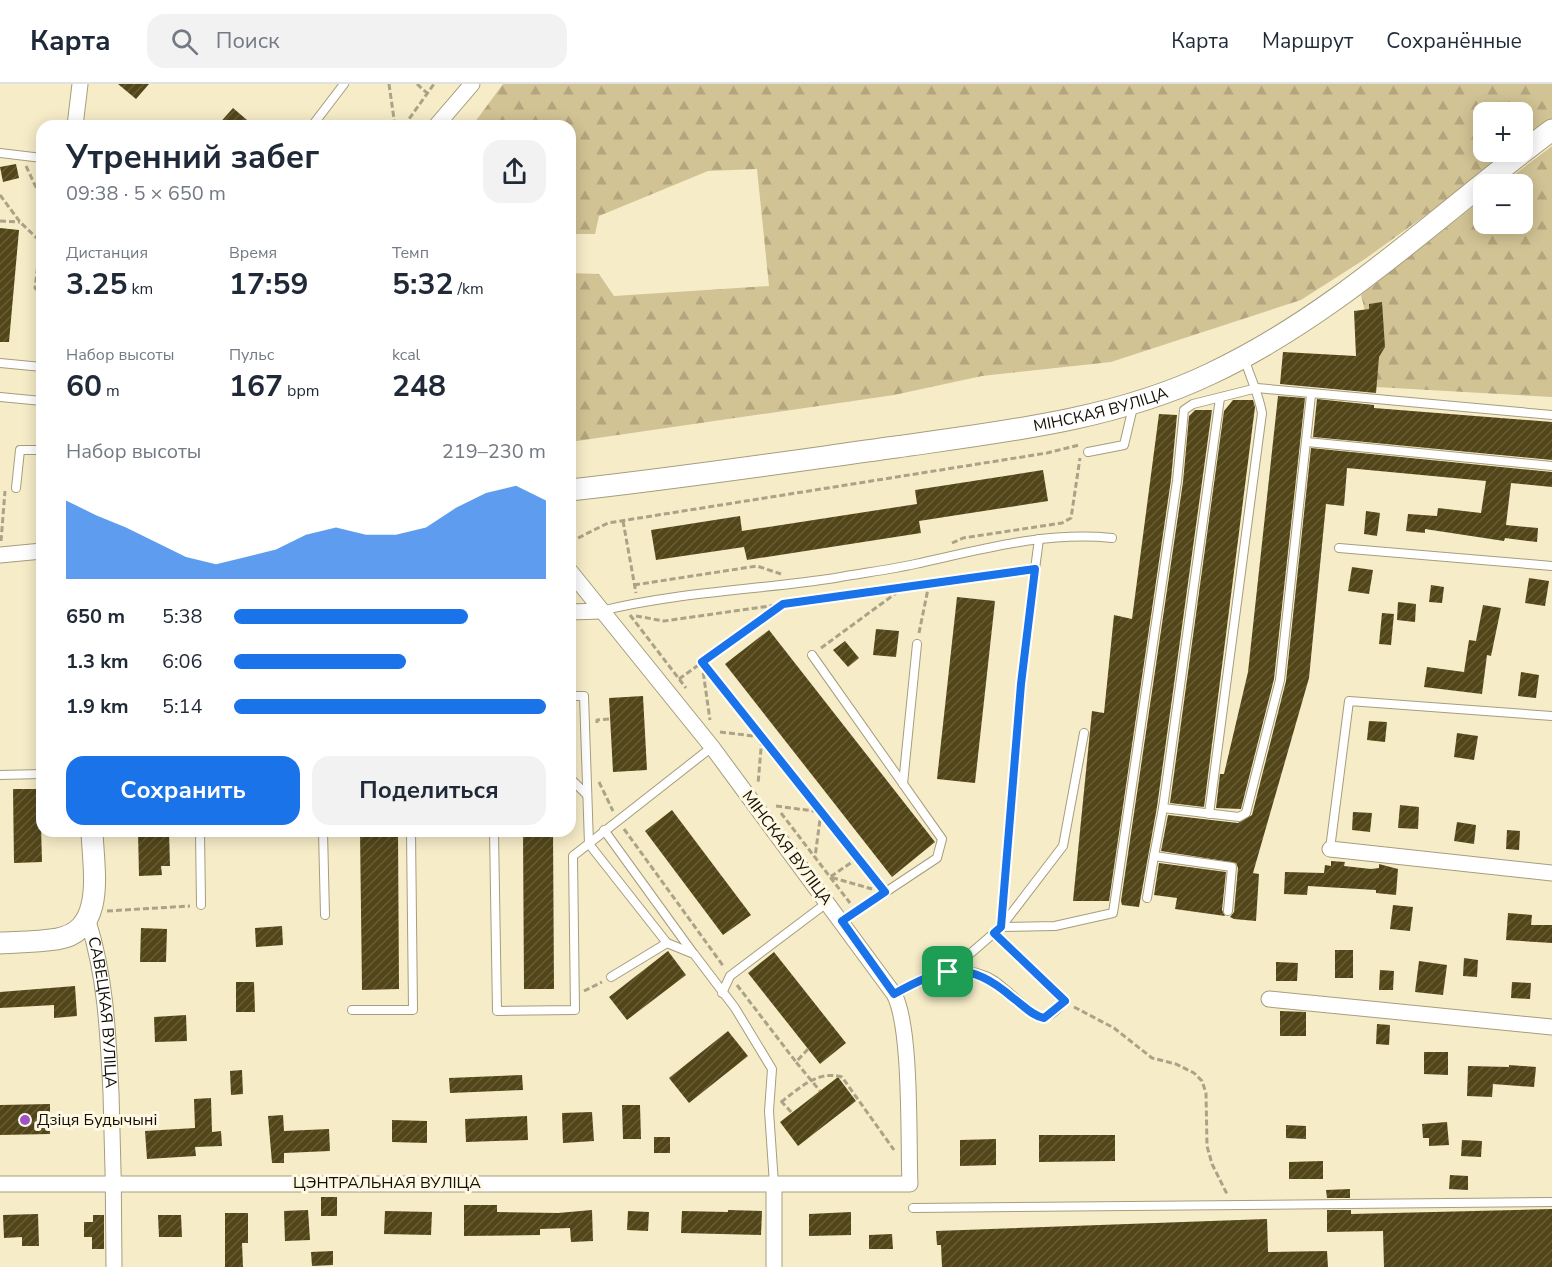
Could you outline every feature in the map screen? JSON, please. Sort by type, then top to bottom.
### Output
[{"type":"main road","name":"МІНСКАЯ ВУЛІЦА","points":[[576,489],[960,437],[1047,422],[1134,403],[1209,375],[1314,315],[1552,130]]},
{"type":"main road","name":"САВЕЦКАЯ ВУЛІЦА","points":[[89,916],[93,900],[92,837]]},
{"type":"main road","points":[[0,943],[58,939],[74,933],[89,916]]},
{"type":"street","points":[[76,120],[80,84]]},
{"type":"street","points":[[441,120],[472,84]]},
{"type":"street","points":[[0,555],[36,552]]},
{"type":"street","name":"МІНСКАЯ ВУЛІЦА","points":[[576,579],[712,747],[894,994],[901,1011],[904,1039],[910,1179]]},
{"type":"street","points":[[576,612],[601,611]]},
{"type":"street","points":[[1330,849],[1552,873]]},
{"type":"street","name":"САВЕЦКАЯ ВУЛІЦА","points":[[89,916],[108,1010],[114,1182],[114,1267]]},
{"type":"street","points":[[1269,999],[1552,1027]]},
{"type":"street","name":"ЦЭНТРАЛЬНАЯ ВУЛІЦА","points":[[0,1184],[114,1182],[774,1184],[910,1179]]},
{"type":"street","points":[[774,1184],[774,1267]]},
{"type":"lane","points":[[317,120],[344,84]]},
{"type":"lane","points":[[0,153],[36,157]]},
{"type":"lane","points":[[1209,814],[1262,413],[1257,388],[1249,375],[1244,357]]},
{"type":"lane","points":[[0,363],[36,366]]},
{"type":"lane","points":[[998,930],[1055,926],[1113,913],[1177,481],[1184,410],[1193,404],[1257,388],[1552,416]]},
{"type":"lane","points":[[1163,808],[1239,817],[1246,813],[1280,680],[1311,394]]},
{"type":"lane","points":[[0,397],[36,400]]},
{"type":"lane","points":[[1147,898],[1163,808],[1220,398]]},
{"type":"lane","points":[[1088,452],[1124,445],[1134,403]]},
{"type":"lane","points":[[1307,442],[1552,466]]},
{"type":"lane","points":[[16,488],[20,450],[36,450]]},
{"type":"lane","points":[[601,611],[637,602],[736,588],[785,586],[915,564],[961,552],[1039,539],[1079,535],[1112,538]]},
{"type":"lane","points":[[1031,599],[1039,539]]},
{"type":"lane","points":[[1339,548],[1552,566]]},
{"type":"lane","points":[[903,784],[917,644]]},
{"type":"lane","points":[[812,655],[942,839],[937,858],[842,921]]},
{"type":"lane","points":[[576,696],[584,696],[589,844],[667,943],[693,954]]},
{"type":"lane","points":[[1330,849],[1349,701],[1552,716]]},
{"type":"lane","points":[[948,972],[998,930],[1063,846],[1084,733]]},
{"type":"lane","points":[[494,837],[497,1011],[575,1010],[573,856],[712,747]]},
{"type":"lane","points":[[0,775],[36,774]]},
{"type":"lane","points":[[576,784],[587,795]]},
{"type":"lane","points":[[604,830],[693,954],[735,1008],[772,1069],[769,1111],[774,1184]]},
{"type":"lane","points":[[200,837],[201,905]]},
{"type":"lane","points":[[323,837],[325,915]]},
{"type":"lane","points":[[352,1010],[413,1010],[411,837]]},
{"type":"lane","points":[[1154,856],[1232,867],[1228,911]]},
{"type":"lane","points":[[722,993],[730,976],[828,902]]},
{"type":"lane","points":[[894,994],[925,977],[963,970],[993,980],[1038,1017],[1044,1018],[1051,1015],[1065,1001],[998,930]]},
{"type":"lane","points":[[611,977],[667,943]]},
{"type":"lane","points":[[913,1208],[1552,1202]]},
{"type":"path","points":[[390,84],[393,120]]},
{"type":"path","points":[[417,84],[427,93]]},
{"type":"path","points":[[408,120],[434,84]]},
{"type":"path","points":[[21,156],[36,187]]},
{"type":"path","points":[[0,195],[20,222],[36,238]]},
{"type":"path","points":[[0,221],[20,222]]},
{"type":"path","points":[[576,539],[608,523],[623,520],[1047,453],[1082,445],[1071,518],[1062,523],[963,538],[945,547]]},
{"type":"path","points":[[0,555],[6,489]]},
{"type":"path","points":[[623,520],[637,602]]},
{"type":"path","points":[[634,585],[757,566],[786,575]]},
{"type":"path","points":[[630,615],[664,621],[1035,569]]},
{"type":"path","points":[[917,644],[929,584]]},
{"type":"path","points":[[812,655],[904,587]]},
{"type":"path","points":[[998,930],[1031,599]]},
{"type":"path","points":[[679,679],[783,604]]},
{"type":"path","points":[[702,662],[710,720]]},
{"type":"path","points":[[702,662],[885,892]]},
{"type":"path","points":[[596,730],[597,720],[610,719]]},
{"type":"path","points":[[719,732],[762,737]]},
{"type":"path","points":[[758,784],[762,737]]},
{"type":"path","points":[[598,780],[617,820],[730,976],[820,1091]]},
{"type":"path","points":[[776,806],[820,812]]},
{"type":"path","points":[[815,857],[820,812]]},
{"type":"path","points":[[858,858],[830,877],[885,892]]},
{"type":"path","points":[[89,916],[201,905]]},
{"type":"path","points":[[575,996],[611,977]]},
{"type":"path","points":[[1065,1001],[1114,1028],[1152,1058],[1176,1064],[1194,1073],[1202,1082],[1206,1093],[1210,1155],[1228,1196],[1236,1206]]},
{"type":"path","points":[[796,1062],[808,1048]]},
{"type":"path","points":[[769,1111],[811,1079],[835,1075],[842,1077],[910,1179]]},
{"type":"path","points":[[782,1101],[792,1113]]},
{"type":"green space","points":[[503,84],[1552,84],[1552,123],[1533,137],[1533,102],[1473,102],[1473,162],[1499,162],[1483,174],[1473,174],[1473,181],[1365,259],[1301,300],[1111,362],[982,376],[894,395],[576,441],[576,273],[599,274],[614,296],[769,286],[757,169],[708,171],[599,216],[595,234],[576,234],[576,120],[476,120]]},
{"type":"green space","points":[[1552,146],[1552,397],[1358,386],[1367,319],[1361,295],[1473,207],[1473,234],[1533,234],[1533,174],[1515,174]]},
{"type":"building","points":[[118,84],[149,84],[136,99]]},
{"type":"building","points":[[233,108],[247,120],[222,120]]},
{"type":"building","points":[[16,164],[19,178],[3,182],[0,167]]},
{"type":"building","points":[[0,228],[19,230],[9,342],[0,342]]},
{"type":"building","points":[[1382,302],[1385,347],[1379,357],[1376,393],[1280,384],[1283,352],[1356,356],[1354,311],[1369,309],[1369,304]]},
{"type":"building","points":[[1278,396],[1305,398],[1274,679],[1241,809],[1216,808],[1220,774],[1224,774],[1248,672]]},
{"type":"building","points":[[1317,399],[1374,405],[1374,408],[1552,422],[1552,460],[1313,437]]},
{"type":"building","points":[[1233,400],[1253,400],[1255,407],[1204,807],[1170,803],[1224,411]]},
{"type":"building","points":[[1195,410],[1212,410],[1157,807],[1139,907],[1122,905],[1183,482],[1189,416]]},
{"type":"building","points":[[1159,414],[1177,415],[1171,480],[1109,901],[1073,901],[1092,711],[1104,713],[1114,615],[1132,619]]},
{"type":"building","points":[[1311,448],[1552,472],[1552,487],[1511,483],[1506,525],[1538,528],[1537,542],[1505,538],[1504,541],[1425,529],[1425,533],[1406,531],[1408,514],[1437,516],[1438,508],[1481,513],[1486,481],[1347,468],[1344,506],[1326,504],[1309,678],[1253,873],[1259,874],[1256,921],[1234,919],[1230,917],[1234,912],[1238,868],[1236,863],[1161,851],[1168,815],[1238,823],[1252,815],[1286,681]]},
{"type":"building","points":[[1043,470],[1048,501],[919,521],[921,533],[747,560],[744,547],[656,560],[651,530],[740,516],[742,531],[917,504],[915,490]]},
{"type":"building","points":[[1366,511],[1380,513],[1377,536],[1364,534]]},
{"type":"building","points":[[1352,567],[1373,570],[1369,594],[1348,591]]},
{"type":"building","points":[[1529,578],[1549,581],[1545,606],[1525,603]]},
{"type":"building","points":[[1431,585],[1444,587],[1442,603],[1429,602]]},
{"type":"building","points":[[957,597],[995,601],[975,783],[937,779]]},
{"type":"building","points":[[1398,602],[1416,604],[1415,622],[1397,620]]},
{"type":"building","points":[[1483,605],[1501,608],[1491,656],[1487,655],[1482,694],[1424,687],[1427,667],[1464,672],[1469,640],[1476,641]]},
{"type":"building","points":[[1382,613],[1394,614],[1391,645],[1379,644]]},
{"type":"building","points":[[876,629],[899,631],[896,657],[873,655]]},
{"type":"building","points":[[769,630],[935,842],[892,877],[725,664]]},
{"type":"building","points":[[845,641],[859,658],[848,667],[833,650]]},
{"type":"building","points":[[1521,672],[1539,675],[1536,698],[1518,696]]},
{"type":"building","points":[[643,696],[647,770],[613,772],[609,698]]},
{"type":"building","points":[[1369,721],[1387,722],[1385,742],[1367,740]]},
{"type":"building","points":[[1457,733],[1478,736],[1474,760],[1454,757]]},
{"type":"building","points":[[13,789],[36,789],[36,837],[41,837],[42,862],[14,863]]},
{"type":"building","points":[[1400,805],[1419,807],[1418,829],[1398,828]]},
{"type":"building","points":[[672,810],[751,915],[723,935],[645,831]]},
{"type":"building","points":[[1353,812],[1372,813],[1370,832],[1352,830]]},
{"type":"building","points":[[1457,822],[1476,825],[1474,844],[1454,841]]},
{"type":"building","points":[[1507,830],[1520,831],[1519,850],[1506,849]]},
{"type":"building","points":[[138,837],[169,837],[170,866],[161,866],[162,875],[139,876]]},
{"type":"building","points":[[360,837],[398,837],[399,989],[362,990]]},
{"type":"building","points":[[523,837],[553,837],[554,989],[524,989]]},
{"type":"building","points":[[1331,861],[1345,862],[1344,866],[1371,869],[1379,868],[1379,864],[1398,869],[1396,895],[1376,893],[1376,890],[1308,886],[1307,895],[1284,894],[1285,872],[1324,873],[1325,865],[1331,866]]},
{"type":"building","points":[[1159,863],[1226,872],[1222,910],[1225,916],[1175,909],[1177,898],[1154,895]]},
{"type":"building","points":[[1393,905],[1413,907],[1410,931],[1390,929]]},
{"type":"building","points":[[1508,913],[1532,915],[1531,925],[1552,925],[1552,943],[1506,940]]},
{"type":"building","points":[[282,926],[283,945],[256,947],[255,928]]},
{"type":"building","points":[[141,928],[167,929],[166,962],[140,962]]},
{"type":"building","points":[[1335,950],[1353,950],[1353,978],[1335,978]]},
{"type":"building","points":[[668,951],[686,975],[627,1020],[609,997]]},
{"type":"building","points":[[774,952],[846,1043],[820,1064],[748,973]]},
{"type":"building","points":[[1464,958],[1478,960],[1477,977],[1463,976]]},
{"type":"building","points":[[1419,961],[1447,965],[1443,995],[1415,992]]},
{"type":"building","points":[[1276,962],[1298,963],[1297,981],[1276,981]]},
{"type":"building","points":[[1380,970],[1394,971],[1393,990],[1379,990]]},
{"type":"building","points":[[236,982],[254,982],[255,1012],[236,1012]]},
{"type":"building","points":[[1512,982],[1531,983],[1530,999],[1511,998]]},
{"type":"building","points":[[75,986],[77,1016],[54,1018],[54,1005],[0,1008],[0,992]]},
{"type":"building","points":[[1280,1011],[1306,1012],[1306,1036],[1280,1036]]},
{"type":"building","points":[[186,1015],[187,1041],[155,1042],[154,1017]]},
{"type":"building","points":[[1377,1024],[1390,1025],[1389,1045],[1376,1044]]},
{"type":"building","points":[[728,1031],[748,1056],[689,1103],[669,1078]]},
{"type":"building","points":[[1424,1052],[1448,1052],[1448,1075],[1424,1074]]},
{"type":"building","points":[[1509,1065],[1536,1067],[1534,1087],[1493,1084],[1492,1097],[1467,1096],[1468,1066],[1509,1067]]},
{"type":"building","points":[[242,1070],[243,1094],[231,1095],[230,1071]]},
{"type":"building","points":[[522,1075],[523,1090],[450,1093],[449,1078]]},
{"type":"building","points":[[838,1077],[856,1101],[798,1146],[780,1122]]},
{"type":"building","points":[[211,1098],[212,1132],[221,1131],[222,1146],[195,1147],[196,1156],[147,1159],[145,1131],[195,1128],[194,1099]]},
{"type":"building","name":"Дзіця Будычыні","points":[[50,1104],[50,1134],[0,1135],[0,1105]]},
{"type":"building","points":[[622,1105],[640,1105],[641,1139],[623,1139]]},
{"type":"building","points":[[592,1112],[594,1141],[563,1143],[562,1113]]},
{"type":"building","points":[[283,1115],[284,1131],[329,1129],[330,1151],[284,1153],[284,1163],[272,1163],[268,1116]]},
{"type":"building","points":[[527,1116],[528,1140],[466,1142],[465,1119]]},
{"type":"building","points":[[392,1120],[427,1121],[427,1143],[392,1142]]},
{"type":"building","points":[[1447,1122],[1449,1145],[1429,1146],[1429,1138],[1423,1138],[1422,1124]]},
{"type":"building","points":[[1286,1125],[1306,1126],[1306,1139],[1286,1138]]},
{"type":"building","points":[[1039,1135],[1115,1135],[1115,1161],[1039,1162]]},
{"type":"building","points":[[654,1137],[670,1137],[670,1153],[654,1153]]},
{"type":"building","points":[[996,1139],[996,1165],[960,1166],[960,1140]]},
{"type":"building","points":[[1462,1140],[1482,1141],[1481,1157],[1461,1156]]},
{"type":"building","points":[[1323,1161],[1323,1179],[1289,1179],[1289,1162]]},
{"type":"building","points":[[1450,1175],[1468,1176],[1468,1190],[1449,1189]]},
{"type":"building","points":[[1350,1189],[1350,1198],[1327,1198],[1326,1190]]},
{"type":"building","points":[[321,1197],[337,1197],[337,1216],[321,1216]]},
{"type":"building","points":[[464,1205],[497,1205],[497,1212],[558,1213],[592,1210],[593,1241],[571,1242],[570,1228],[540,1229],[540,1235],[464,1236]]},
{"type":"building","points":[[1552,1209],[1552,1267],[1384,1267],[1383,1231],[1327,1232],[1327,1210],[1351,1210],[1351,1214]]},
{"type":"building","points":[[308,1210],[310,1240],[285,1241],[284,1211]]},
{"type":"building","points":[[728,1210],[762,1211],[761,1235],[681,1233],[682,1211],[728,1212]]},
{"type":"building","points":[[385,1211],[432,1212],[431,1235],[384,1234]]},
{"type":"building","points":[[628,1211],[649,1212],[648,1231],[627,1230]]},
{"type":"building","points":[[851,1212],[851,1235],[809,1236],[809,1214]]},
{"type":"building","points":[[225,1213],[248,1213],[248,1243],[242,1243],[243,1267],[225,1267]]},
{"type":"building","points":[[38,1214],[39,1246],[22,1246],[22,1237],[4,1238],[3,1215]]},
{"type":"building","points":[[93,1215],[104,1215],[104,1249],[92,1249],[92,1237],[84,1237],[84,1222],[93,1222]]},
{"type":"building","points":[[158,1215],[181,1215],[182,1237],[159,1237]]},
{"type":"building","points":[[1267,1219],[1268,1252],[1327,1251],[1328,1267],[942,1267],[941,1245],[937,1245],[936,1231]]},
{"type":"building","points":[[892,1234],[893,1249],[869,1249],[869,1235]]},
{"type":"building","points":[[333,1251],[333,1265],[312,1266],[311,1252]]},
{"type":"place","name":"Дзіця Будычыні","points":[[25,1120]]},
{"type":"route","points":[[1035,569],[1021,684],[1001,927],[994,933],[1065,1001],[1051,1015],[1044,1018],[1038,1017],[993,980],[963,970],[948,972],[925,977],[894,994],[842,921],[885,892],[702,662],[783,604],[1035,569]]}]
